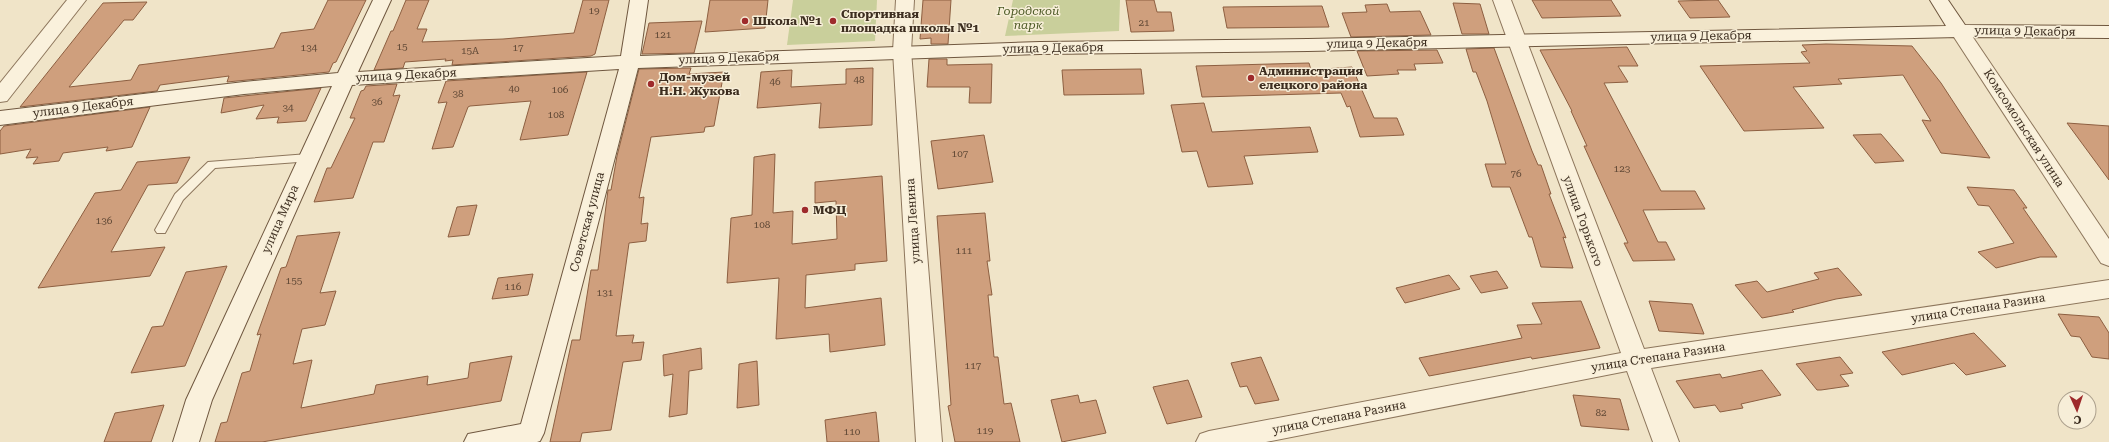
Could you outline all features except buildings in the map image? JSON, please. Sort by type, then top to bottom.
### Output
[{"type":"street","points":[[0,96],[77,0]]},
{"type":"street","name":"улица Мира","points":[[186,442],[199,400],[308,158],[382,0]]},
{"type":"street","name":"Советская улица","points":[[530,438],[630,62],[639,0]]},
{"type":"street","name":"улица Ленина","points":[[906,0],[902,52],[929,442]]},
{"type":"street","name":"улица Горького","points":[[1502,0],[1666,442]]},
{"type":"street","name":"Комсомольская улица","points":[[1939,0],[2109,257]]},
{"type":"street","name":"улица 9 Декабря","points":[[0,118],[244,88],[345,79],[630,62],[902,52],[1516,41],[1959,30],[2109,32]]},
{"type":"street","name":"улица Степана Разина","points":[[1209,442],[1635,360],[2109,289]]},
{"type":"street","points":[[477,442],[530,438]]},
{"type":"lane","points":[[161,230],[179,197],[212,165],[308,158]]},
{"type":"green space","name":"Спортивная площадка школы №1","points":[[793,0],[877,0],[875,41],[787,45]]},
{"type":"green space","name":"Городской парк","points":[[1013,0],[1120,0],[1119,31],[1005,36]]},
{"type":"place","name":"Школа №1","points":[[745,21]]},
{"type":"place","name":"Спортивная площадка школы №1","points":[[833,21]]},
{"type":"place","name":"Администрация елецкого района","points":[[1251,78]]},
{"type":"place","name":"Дом-музей Н.Н. Жукова","points":[[651,84]]},
{"type":"place","name":"МФЦ","points":[[805,210]]}]
